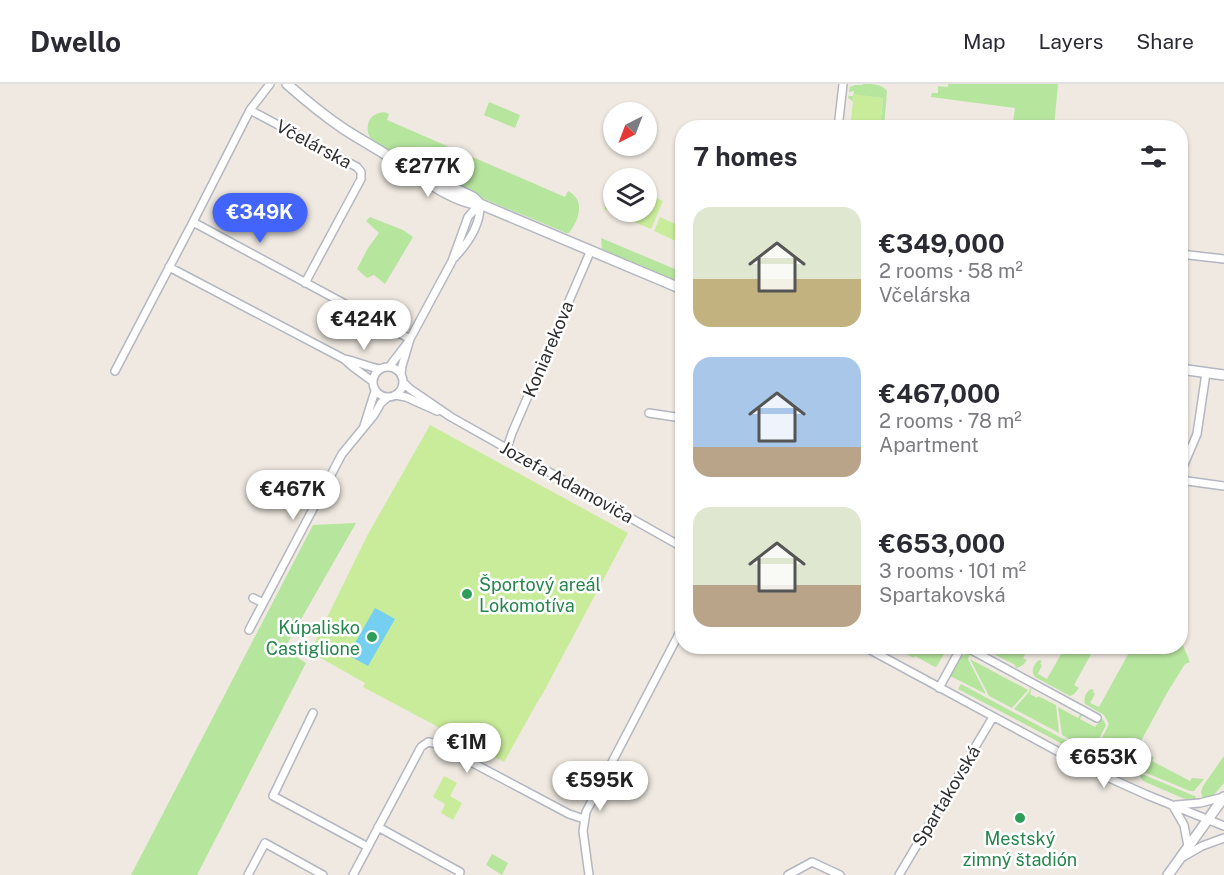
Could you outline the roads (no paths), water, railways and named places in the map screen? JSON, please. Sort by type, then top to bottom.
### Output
[{"type":"street","points":[[115,372],[250,111],[270,84]]},
{"type":"street","points":[[286,84],[340,126],[409,171],[461,199],[480,204],[675,286]]},
{"type":"street","points":[[839,120],[843,84]]},
{"type":"street","name":"Včelárska","points":[[250,111],[357,167],[362,172],[361,179],[305,283]]},
{"type":"street","points":[[391,158],[473,197],[480,204],[480,218]]},
{"type":"street","points":[[461,199],[468,217]]},
{"type":"street","points":[[389,367],[410,339],[452,261],[468,217],[480,204]]},
{"type":"street","points":[[452,261],[462,250],[480,218],[484,214],[495,211]]},
{"type":"street","points":[[192,222],[410,339]]},
{"type":"street","name":"Koniarekova","points":[[507,448],[591,250]]},
{"type":"street","points":[[1188,255],[1224,259]]},
{"type":"street","points":[[169,267],[344,358],[372,368],[389,367],[397,370],[402,378]]},
{"type":"street","points":[[249,630],[342,454],[381,403],[401,390],[402,366],[410,339]]},
{"type":"street","points":[[344,358],[352,367],[372,381]]},
{"type":"street","points":[[380,369],[372,381],[375,391],[380,395],[392,396]]},
{"type":"street","points":[[1188,370],[1224,375]]},
{"type":"street","points":[[1188,455],[1197,434],[1206,373]]},
{"type":"street","name":"Jozefa Adamoviča","points":[[402,378],[410,389],[451,417]]},
{"type":"street","points":[[364,426],[375,391]]},
{"type":"street","name":"Jozefa Adamoviča","points":[[392,396],[406,397],[451,417],[675,543]]},
{"type":"street","points":[[649,413],[675,417]]},
{"type":"street","points":[[1188,481],[1224,486]]},
{"type":"street","points":[[312,482],[324,488]]},
{"type":"street","points":[[274,564],[282,569]]},
{"type":"street","points":[[253,598],[263,603]]},
{"type":"street","points":[[589,875],[584,831],[586,812],[675,641]]},
{"type":"street","points":[[877,654],[1094,771],[1224,826]]},
{"type":"street","points":[[939,688],[958,654]]},
{"type":"street","points":[[978,654],[1097,718]]},
{"type":"street","points":[[313,713],[273,796],[368,847]]},
{"type":"street","name":"Spartakovská","points":[[899,875],[993,717]]},
{"type":"street","points":[[352,875],[421,747],[428,742],[437,744],[569,814],[584,819]]},
{"type":"street","points":[[1173,806],[1212,801],[1224,797]]},
{"type":"street","points":[[1167,875],[1224,797]]},
{"type":"street","points":[[1173,806],[1184,825],[1188,846]]},
{"type":"street","points":[[378,827],[460,872],[459,875]]},
{"type":"street","points":[[1179,860],[1202,846],[1224,838]]},
{"type":"street","points":[[248,875],[265,843],[323,875]]},
{"type":"street","points":[[788,875],[812,862],[840,875]]},
{"type":"water","name":"Kúpalisko Castiglione","points":[[375,608],[395,619],[368,666],[348,655]]},
{"type":"place","name":"Športový areál Lokomotíva","points":[[467,594]]},
{"type":"place","name":"Kúpalisko Castiglione","points":[[372,637]]},
{"type":"place","name":"Mestský zimný štadión","points":[[1020,818]]}]
